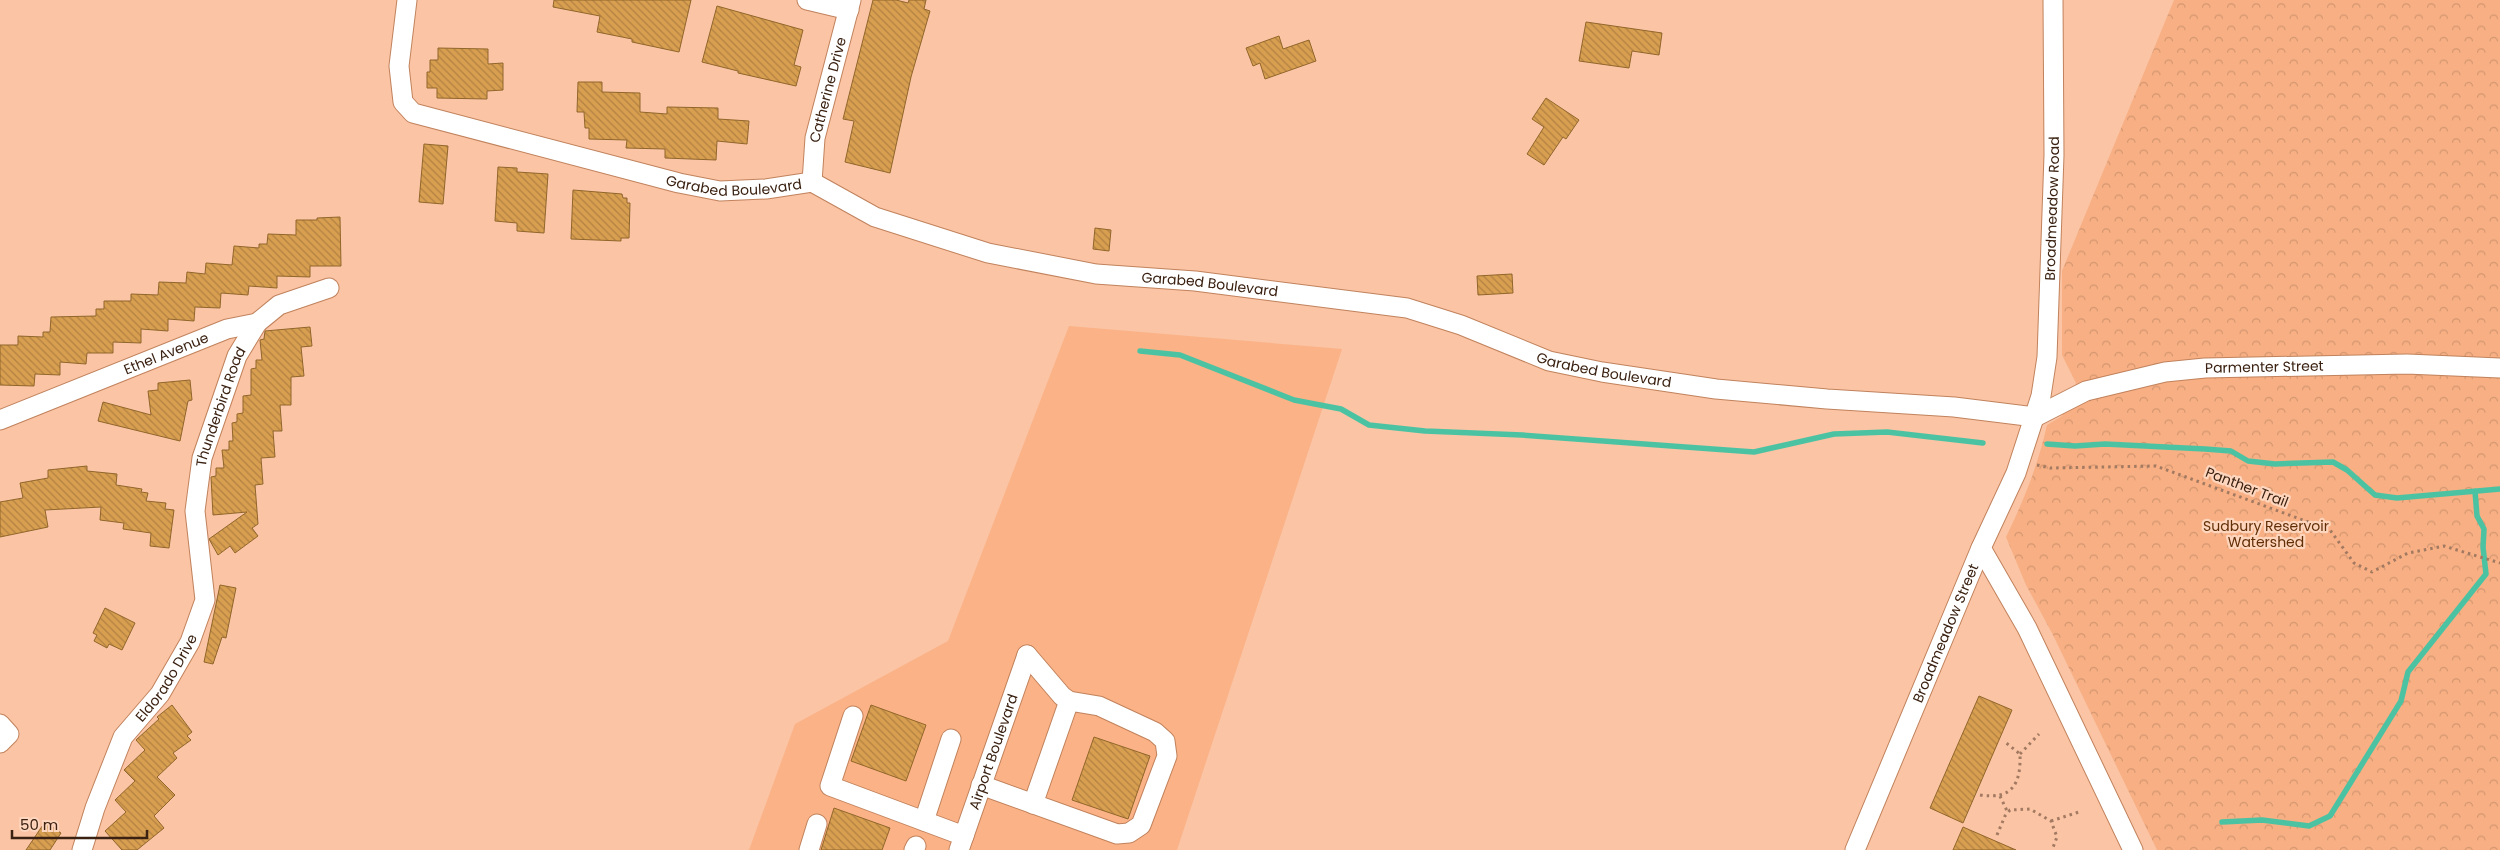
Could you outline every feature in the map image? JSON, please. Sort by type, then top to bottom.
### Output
[{"type":"street","name":"Garabed Boulevard","points":[[406,0],[399,66],[403,102],[413,113],[680,184],[720,191],[766,189],[812,182],[875,217],[988,253],[1096,274],[1196,281],[1407,308],[1461,325],[1549,361],[1602,372],[1716,389],[1827,399],[1954,407],[2035,417]]},
{"type":"street","points":[[807,0],[850,5]]},
{"type":"street","name":"Broadmeadow Road","points":[[2035,417],[2041,396],[2047,356],[2054,122],[2053,0]]},
{"type":"street","name":"Catherine Drive","points":[[812,182],[815,138],[850,5]]},
{"type":"street","name":"Ethel Avenue","points":[[0,420],[227,330],[257,323],[279,305],[329,288]]},
{"type":"street","name":"Thunderbird Road","points":[[197,496],[202,458],[221,400],[237,356],[257,323]]},
{"type":"street","name":"Parmenter Street","points":[[2035,417],[2086,391],[2165,372],[2205,368],[2407,364],[2500,368]]},
{"type":"street","name":"Broadmeadow Street","points":[[1855,850],[1981,548],[2020,462],[2035,417]]},
{"type":"street","name":"Eldorado Drive","points":[[82,850],[95,808],[123,738],[160,694],[190,642],[205,600],[196,511],[197,496]]},
{"type":"street","points":[[1981,548],[2026,628],[2133,850]]},
{"type":"street","name":"Airport Boulevard","points":[[961,843],[1028,655],[1062,696],[1069,701]]},
{"type":"street","points":[[981,785],[1033,804],[1116,834],[1129,833],[1141,825],[1167,756],[1165,741],[1154,732],[1099,706],[1069,701],[1033,804]]},
{"type":"street","points":[[853,716],[830,786],[924,820],[961,843]]},
{"type":"street","points":[[0,724],[9,734],[0,743]]},
{"type":"street","points":[[924,820],[951,739]]},
{"type":"street","points":[[808,850],[817,824]]},
{"type":"path","name":"Panther Trail","points":[[2020,462],[2050,468],[2156,466],[2330,530],[2354,563],[2372,572],[2408,553],[2444,546],[2500,563]]},
{"type":"path","points":[[1980,795],[2000,796],[2008,792],[2019,778],[2020,754],[2039,734]]},
{"type":"path","points":[[2005,742],[2020,754]]},
{"type":"path","points":[[2000,796],[2008,813]]},
{"type":"path","points":[[1997,835],[2008,813],[2021,808],[2030,809],[2052,822],[2056,837],[2052,850]]},
{"type":"path","points":[[2052,822],[2079,812]]},
{"type":"shaded area","points":[[1069,326],[1342,349],[1177,850],[749,850],[795,724],[948,641]]},
{"type":"green space","name":"Sudbury Reservoir Watershed","points":[[2174,0],[2500,0],[2500,850],[2157,850],[2053,635],[2026,585],[2006,537],[2030,482],[2047,425],[2062,416],[2076,383],[2062,355],[2062,271]]},
{"type":"building","points":[[554,0],[691,0],[679,52],[597,32],[600,16],[553,7]]},
{"type":"building","points":[[873,0],[896,0],[908,3],[909,0],[926,0],[924,9],[930,11],[911,77],[890,173],[845,162],[854,121],[843,119]]},
{"type":"building","points":[[717,6],[803,30],[794,65],[801,67],[796,86],[738,73],[738,71],[702,62]]},
{"type":"building","points":[[1586,22],[1662,33],[1659,55],[1632,51],[1629,68],[1579,61]]},
{"type":"building","points":[[1279,36],[1283,49],[1309,40],[1316,61],[1265,79],[1260,63],[1253,66],[1246,48]]},
{"type":"building","points":[[438,48],[488,49],[488,64],[503,63],[503,90],[487,91],[487,99],[437,98],[437,88],[427,88],[427,72],[430,72],[430,60],[438,60]]},
{"type":"building","points":[[578,82],[602,82],[602,92],[640,93],[640,112],[667,114],[667,107],[718,108],[718,119],[749,121],[747,144],[717,141],[716,160],[665,158],[665,149],[626,148],[627,140],[589,139],[589,128],[585,128],[584,112],[577,112]]},
{"type":"building","points":[[1546,98],[1579,120],[1566,139],[1563,137],[1544,165],[1527,154],[1544,127],[1532,119]]},
{"type":"building","points":[[424,144],[448,146],[443,204],[419,202]]},
{"type":"building","points":[[498,167],[517,168],[517,172],[548,174],[544,233],[517,231],[517,223],[495,221]]},
{"type":"building","points":[[573,190],[622,194],[623,198],[627,198],[627,203],[630,203],[629,238],[621,238],[621,241],[571,239]]},
{"type":"building","points":[[340,217],[341,266],[310,266],[310,277],[277,276],[277,288],[249,286],[248,295],[221,293],[220,308],[195,307],[194,321],[168,319],[168,331],[141,329],[141,343],[113,342],[113,353],[87,353],[86,364],[60,362],[60,375],[35,374],[34,386],[0,385],[0,345],[18,345],[18,336],[43,337],[43,332],[50,332],[51,317],[96,316],[96,309],[104,309],[104,301],[131,301],[131,294],[158,295],[159,282],[186,283],[187,272],[205,274],[206,263],[232,265],[234,246],[259,248],[259,244],[267,244],[268,234],[296,235],[296,220]]},
{"type":"building","points":[[1095,228],[1111,230],[1109,251],[1093,249]]},
{"type":"building","points":[[1512,274],[1513,293],[1478,295],[1477,276]]},
{"type":"building","points":[[310,327],[312,346],[301,347],[304,376],[291,377],[291,405],[280,405],[282,431],[273,431],[275,457],[261,458],[263,484],[255,485],[258,524],[252,528],[258,536],[235,553],[230,546],[218,555],[209,539],[247,512],[213,515],[211,477],[216,476],[216,468],[224,468],[222,450],[229,450],[229,441],[233,441],[232,423],[237,422],[237,414],[243,413],[243,396],[251,395],[251,369],[256,368],[256,360],[262,360],[260,340],[264,339],[265,331]]},
{"type":"building","points":[[190,380],[192,400],[188,401],[180,441],[98,421],[103,402],[151,415],[148,391],[158,390],[158,383]]},
{"type":"building","points":[[87,466],[87,471],[117,474],[116,485],[142,489],[141,492],[148,493],[146,501],[166,503],[165,509],[174,510],[169,548],[150,546],[151,533],[123,529],[124,523],[100,520],[101,507],[45,510],[48,527],[0,537],[0,502],[23,498],[20,483],[48,478],[48,470]]},
{"type":"building","points":[[220,585],[236,588],[226,638],[222,637],[213,664],[204,662]]},
{"type":"building","points":[[105,608],[135,623],[122,650],[109,644],[107,648],[94,641],[97,635],[93,633]]},
{"type":"building","points":[[1979,696],[2012,710],[1963,823],[1930,808]]},
{"type":"building","points":[[172,705],[192,732],[187,736],[191,740],[173,753],[177,758],[157,777],[175,795],[154,816],[164,828],[137,850],[122,850],[105,831],[126,812],[115,800],[135,781],[124,770],[145,750],[136,740],[159,719],[157,717]]},
{"type":"building","points":[[871,705],[926,725],[906,781],[851,761]]},
{"type":"building","points":[[1094,737],[1150,756],[1128,819],[1072,800]]},
{"type":"building","points":[[834,808],[890,828],[882,850],[821,850]]},
{"type":"building","points":[[45,822],[61,833],[50,850],[26,850]]},
{"type":"building","points":[[1963,827],[2016,850],[1953,850]]},
{"type":"waterway","points":[[1140,351],[1180,355],[1294,400],[1341,409],[1369,425],[1425,431],[1522,435],[1754,452],[1834,434],[1887,432],[1983,443]]},
{"type":"waterway","points":[[2047,444],[2075,446],[2105,444],[2231,451],[2248,461],[2275,464],[2333,462],[2347,470],[2375,495],[2397,498],[2500,489]]},
{"type":"waterway","points":[[2222,822],[2262,820],[2309,826],[2330,816],[2401,701],[2408,672],[2486,574],[2483,547],[2484,529],[2477,516],[2475,491]]}]
